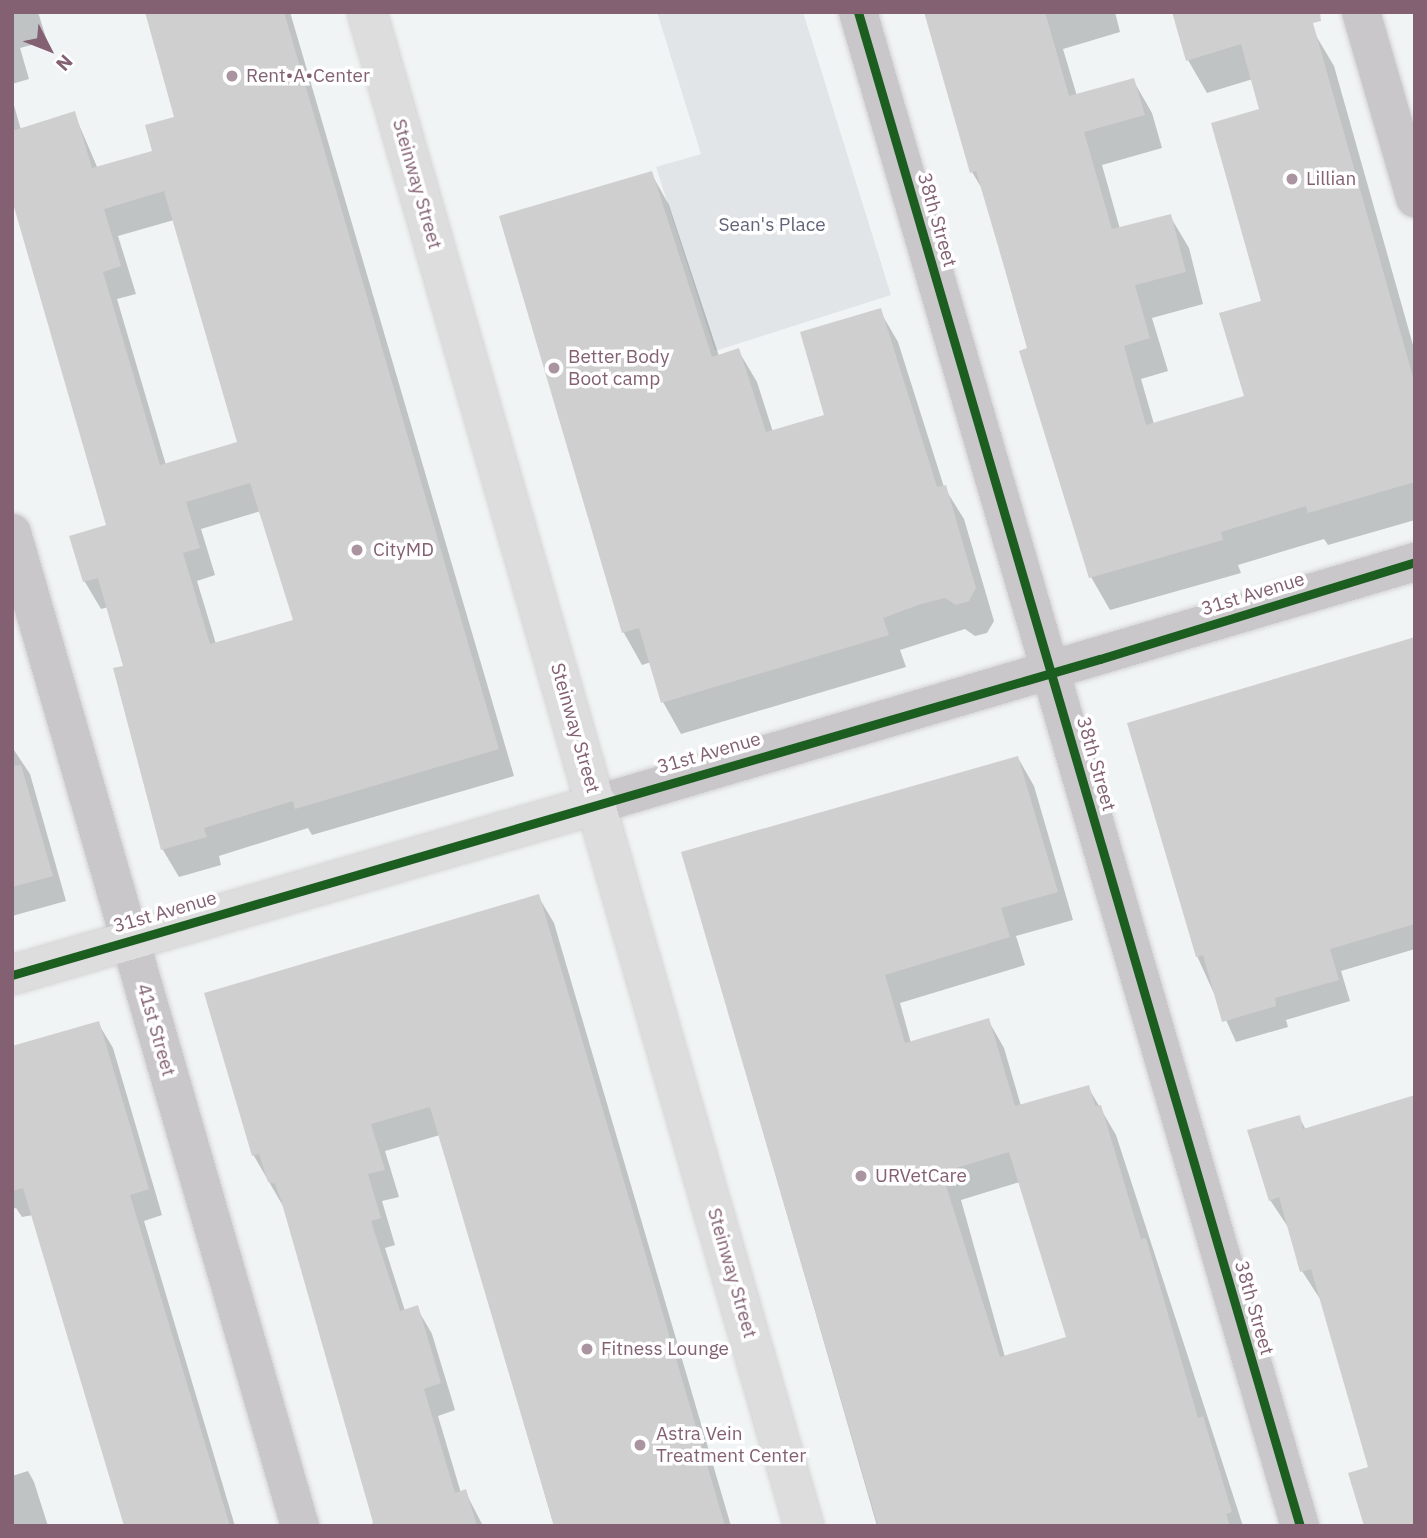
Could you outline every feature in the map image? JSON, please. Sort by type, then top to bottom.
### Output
[{"type":"street","name":"Steinway Street","points":[[367,12],[598,804],[804,1526]]},
{"type":"street","name":"38th Street","points":[[859,12],[1300,1526]]},
{"type":"street","points":[[1361,12],[1415,198]]},
{"type":"street","name":"41st Street","points":[[12,533],[300,1526]]},
{"type":"street","name":"31st Avenue","points":[[12,975],[1051,672],[1415,562]]},
{"type":"green space","name":"Sean's Place","points":[[657,12],[803,12],[891,295],[715,351],[656,167],[701,154]]},
{"type":"building","points":[[145,12],[284,12],[499,749],[295,809],[293,801],[204,828],[207,837],[161,850],[113,668],[123,666],[98,578],[83,582],[69,536],[106,525],[12,200],[12,131],[75,111],[92,168],[152,151],[145,125],[174,117]],"holes":[[[164,191],[237,442],[160,465],[103,272],[121,266],[104,209]],[[250,483],[293,620],[210,644],[183,553],[200,548],[186,502]]]},
{"type":"building","points":[[924,12],[1045,12],[1069,96],[1134,78],[1145,115],[1084,132],[1112,229],[1171,214],[1186,272],[1135,285],[1150,338],[1124,346],[1146,425],[1244,396],[1219,313],[1261,301],[1211,123],[1259,109],[1241,44],[1186,61],[1172,12],[1320,12],[1321,21],[1313,23],[1415,384],[1415,482],[1308,513],[1306,506],[1221,532],[1223,540],[1089,578],[1019,351],[1027,348],[1003,263],[976,171],[970,173]]},
{"type":"building","points":[[652,171],[712,357],[739,348],[766,432],[824,415],[800,332],[881,308],[937,487],[946,485],[976,588],[969,601],[956,605],[945,598],[921,604],[883,618],[889,635],[661,703],[639,628],[622,633],[499,216]]},
{"type":"building","points":[[1415,637],[1415,924],[1330,949],[1339,980],[1275,998],[1276,1006],[1222,1022],[1203,955],[1196,957],[1127,723]]},
{"type":"building","points":[[1018,756],[1058,892],[1001,908],[1010,937],[885,975],[905,1043],[989,1018],[1015,1106],[1089,1085],[1095,1106],[1101,1105],[1141,1239],[1146,1238],[1198,1418],[1203,1416],[1232,1512],[1226,1514],[1230,1526],[878,1526],[681,852]],"holes":[[[1009,1152],[1066,1337],[1000,1357],[943,1176],[946,1171]]]},
{"type":"building","points":[[21,765],[53,876],[12,887],[12,766]]},
{"type":"building","points":[[539,894],[725,1526],[554,1526],[430,1107],[371,1124],[385,1170],[368,1174],[381,1218],[371,1221],[400,1311],[418,1305],[441,1383],[424,1389],[455,1493],[466,1489],[477,1526],[374,1526],[281,1200],[275,1184],[268,1182],[259,1154],[252,1156],[204,993]]},
{"type":"building","points":[[99,1021],[149,1189],[130,1195],[230,1526],[124,1526],[23,1188],[12,1191],[12,1046]]},
{"type":"building","points":[[1415,1095],[1415,1526],[1364,1526],[1348,1473],[1368,1467],[1311,1269],[1300,1272],[1279,1197],[1269,1201],[1247,1130],[1300,1115],[1303,1129]]},
{"type":"cycle path","points":[[858,12],[1300,1526]]},
{"type":"cycle path","points":[[12,975],[1100,659],[1415,562]]},
{"type":"place","name":"Rent•A•Center","points":[[232,76]]},
{"type":"place","name":"Lillian","points":[[1292,179]]},
{"type":"place","name":"Better Body Boot camp","points":[[554,368]]},
{"type":"place","name":"CityMD","points":[[357,550]]},
{"type":"place","name":"URVetCare","points":[[861,1176]]},
{"type":"place","name":"Fitness Lounge","points":[[587,1349]]},
{"type":"place","name":"Astra Vein Treatment Center","points":[[640,1445]]}]
